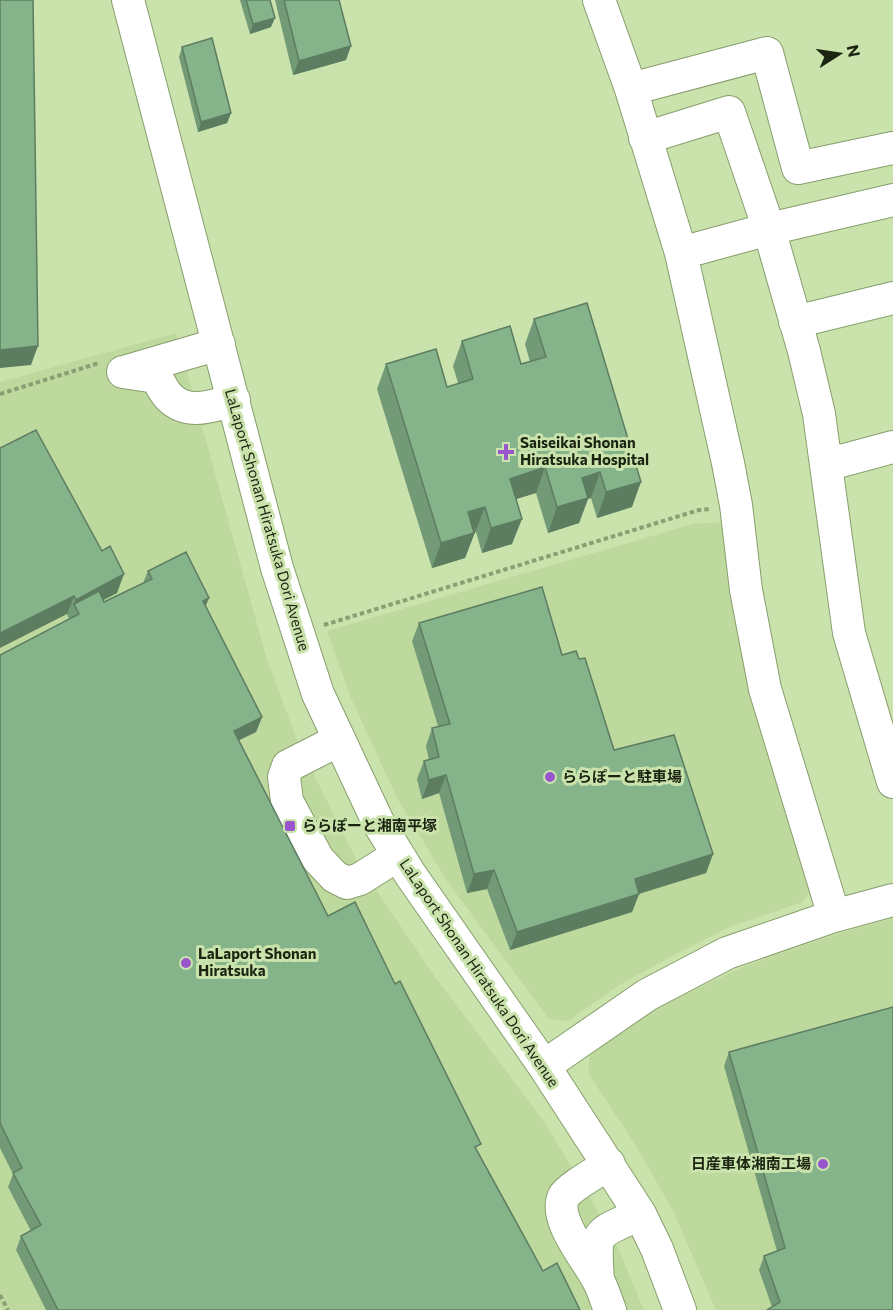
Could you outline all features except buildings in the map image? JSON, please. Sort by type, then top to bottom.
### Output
[{"type":"street","name":"LaLaport Shonan Hiratsuka Dori Avenue","points":[[128,0],[277,568],[318,694],[378,822],[398,855],[544,1066],[640,1214],[657,1249],[680,1310]]},
{"type":"street","points":[[599,0],[631,89],[681,253],[736,505],[746,590],[765,689],[834,916]]},
{"type":"street","points":[[631,89],[767,53],[798,168],[893,148]]},
{"type":"street","points":[[645,138],[729,112],[769,229],[819,414],[849,633],[893,782]]},
{"type":"street","points":[[681,253],[769,229],[893,200]]},
{"type":"street","points":[[795,322],[893,298]]},
{"type":"street","points":[[219,344],[123,372],[156,377],[169,398],[184,407],[196,410],[234,400]]},
{"type":"street","points":[[826,465],[891,437]]},
{"type":"street","points":[[339,740],[288,766],[284,777],[287,801],[318,859],[335,877],[346,883],[360,879],[398,855]]},
{"type":"street","points":[[544,1066],[647,995],[727,952],[834,916],[893,900]]},
{"type":"street","points":[[609,1164],[564,1194],[561,1204],[577,1248],[598,1280],[609,1310]]},
{"type":"street","points":[[598,1280],[596,1242],[602,1232],[640,1214]]},
{"type":"path","points":[[315,628],[699,510],[736,505]]},
{"type":"path","points":[[0,1295],[8,1310]]},
{"type":"shaded area","name":"LaLaport Shonan Hiratsuka","points":[[176,333],[266,656],[298,743],[358,863],[435,977],[545,1123],[618,1248],[644,1310],[2,1310],[0,1306],[0,382]]},
{"type":"shaded area","points":[[721,522],[758,709],[812,887],[803,902],[732,926],[684,950],[621,984],[568,1021],[549,1019],[447,881],[397,798],[350,696],[327,631],[693,524]]},
{"type":"shaded area","points":[[893,918],[893,1310],[716,1310],[673,1211],[638,1149],[588,1073],[590,1052],[667,1002],[748,965],[837,934]]},
{"type":"place","name":"Saiseikai Shonan Hiratsuka Hospital","points":[[506,452]]},
{"type":"place","name":"ららぽーと駐車場","points":[[550,777]]},
{"type":"place","name":"ららぽーと湘南平塚","points":[[290,826]]},
{"type":"place","name":"LaLaport Shonan Hiratsuka","points":[[186,963]]},
{"type":"place","name":"日産車体湘南工場","points":[[823,1164]]}]
